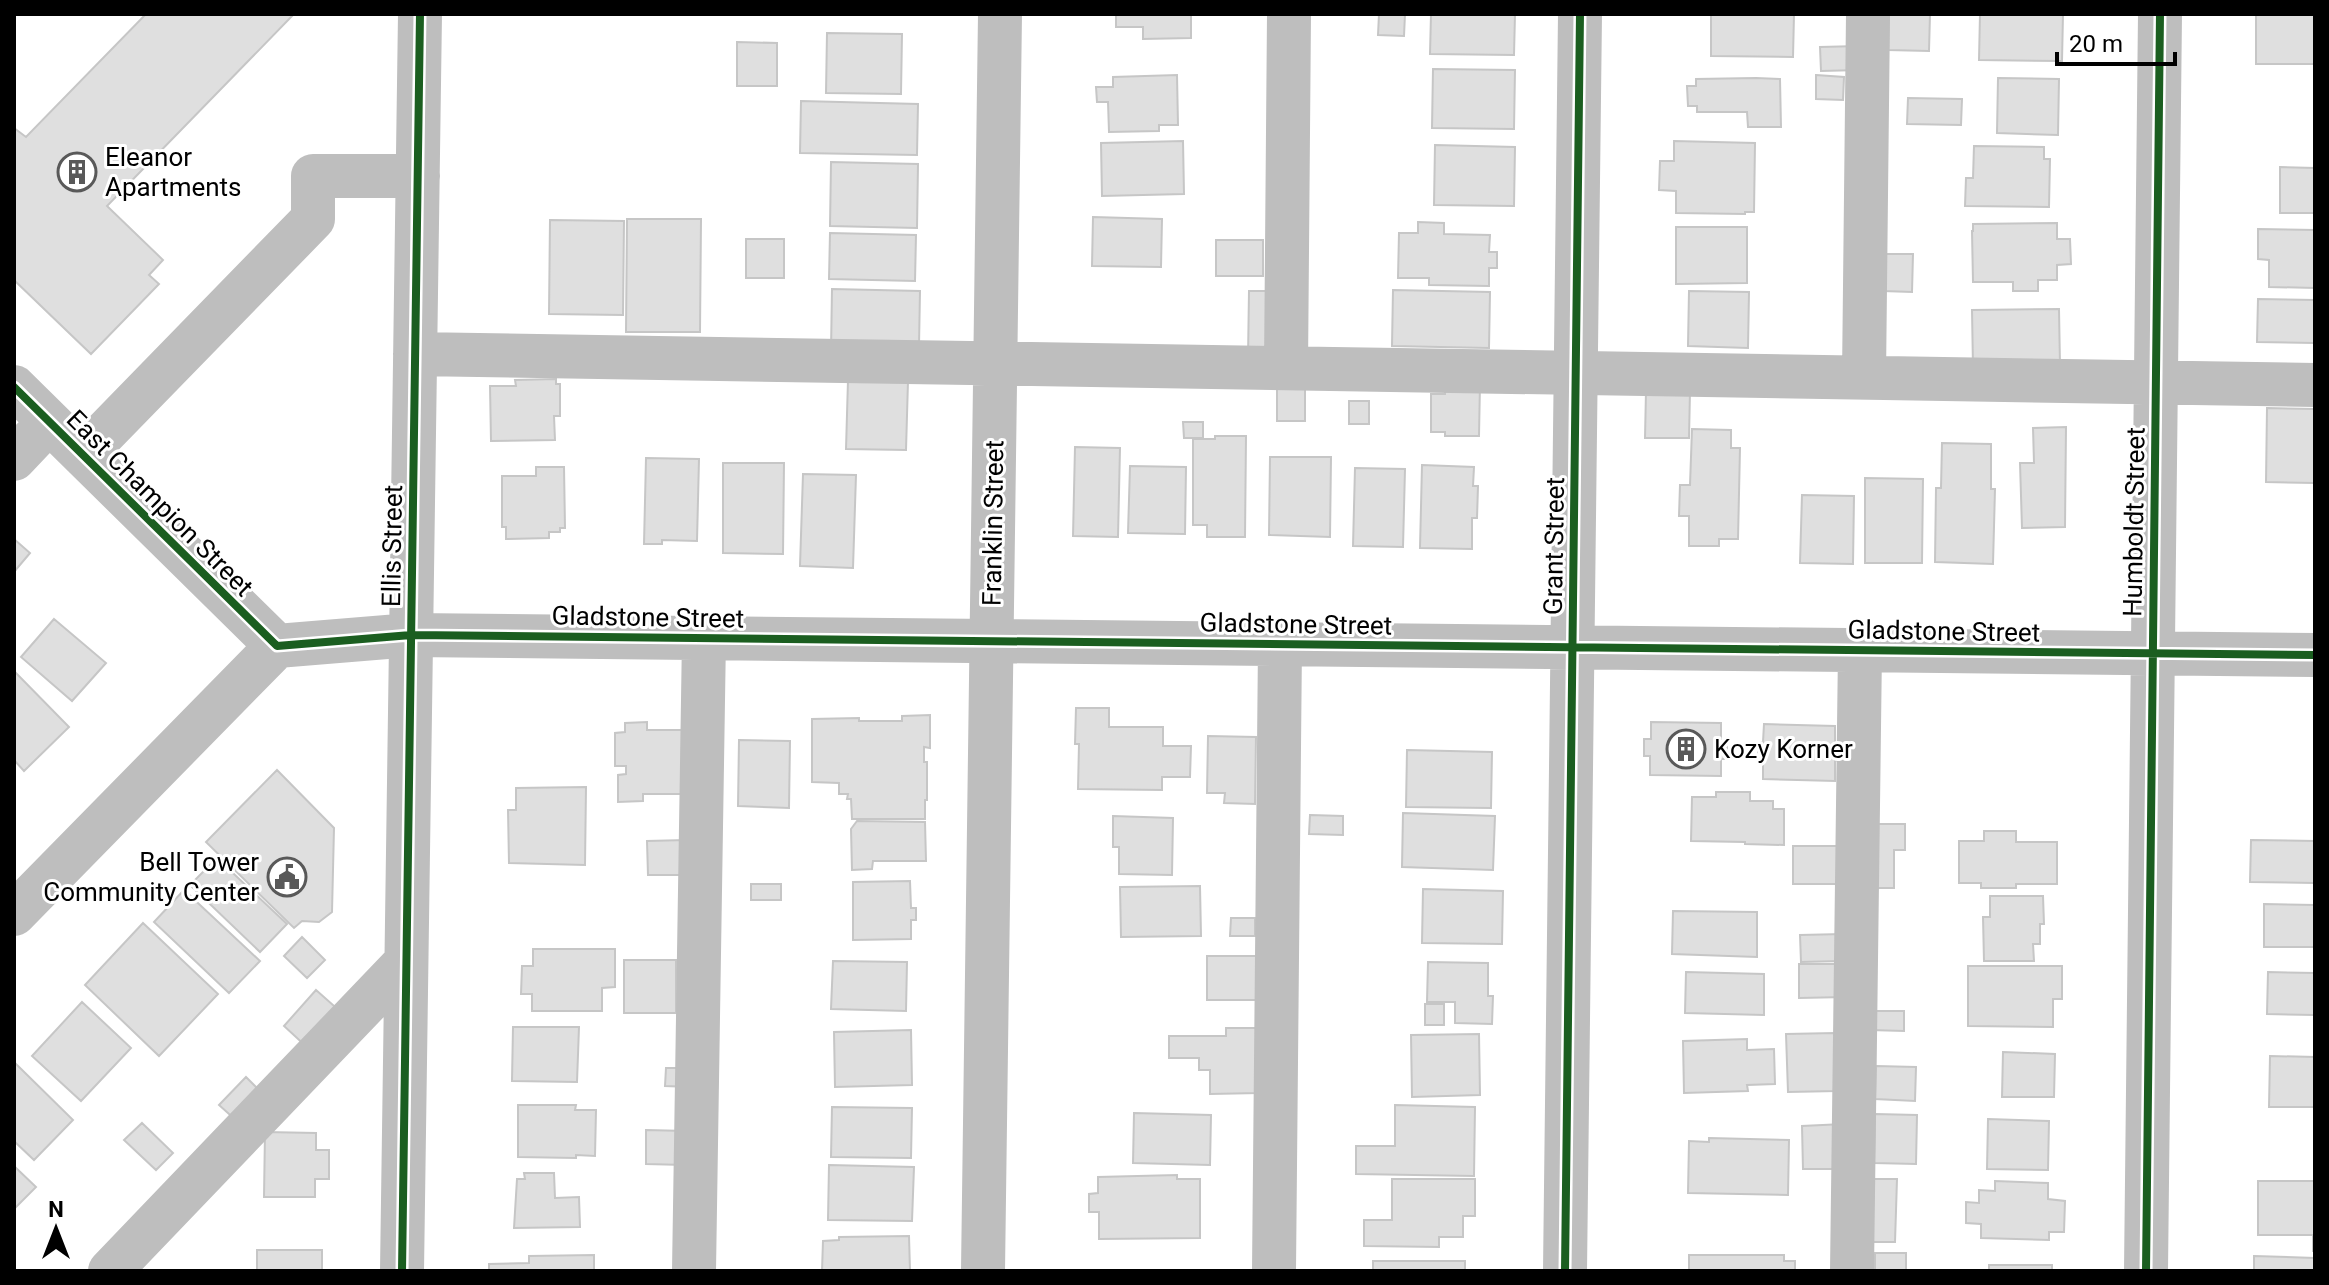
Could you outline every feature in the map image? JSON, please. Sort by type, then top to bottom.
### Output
[{"type":"street","name":"Ellis Street","points":[[402,1271],[420,14]]},
{"type":"street","name":"Franklin Street","points":[[983,1271],[1000,14]]},
{"type":"street","points":[[1286,368],[1289,14]]},
{"type":"street","name":"Grant Street","points":[[1565,1271],[1580,14]]},
{"type":"street","points":[[1864,377],[1868,14]]},
{"type":"street","name":"Humboldt Street","points":[[2146,1271],[2160,14]]},
{"type":"street","points":[[83,455],[313,219],[313,176],[418,176]]},
{"type":"street","points":[[415,354],[2315,385]]},
{"type":"street","name":"East Champion Street","points":[[14,387],[277,646]]},
{"type":"street","points":[[14,459],[49,422]]},
{"type":"street","name":"Gladstone Street","points":[[277,646],[411,635],[2315,655]]},
{"type":"street","points":[[694,1271],[704,637]]},
{"type":"street","points":[[1274,1271],[1280,644]]},
{"type":"street","points":[[14,914],[277,646]]},
{"type":"street","points":[[1852,1271],[1860,650]]},
{"type":"street","points":[[110,1271],[406,962]]},
{"type":"building","name":"Eleanor Apartments","points":[[146,14],[294,14],[107,206],[163,260],[149,275],[159,284],[91,354],[14,280],[14,128],[26,137]]},
{"type":"building","points":[[1116,14],[1191,14],[1191,38],[1143,39],[1143,27],[1116,27]]},
{"type":"building","points":[[1379,14],[1405,14],[1404,36],[1378,35]]},
{"type":"building","points":[[1431,14],[1515,14],[1514,55],[1430,54]]},
{"type":"building","points":[[1711,14],[1794,14],[1793,57],[1711,56]]},
{"type":"building","points":[[1889,14],[1930,14],[1929,51],[1888,50]]},
{"type":"building","points":[[1980,14],[2063,14],[2062,61],[1979,60]]},
{"type":"building","points":[[2256,14],[2315,14],[2315,64],[2256,64]]},
{"type":"building","points":[[827,33],[902,34],[901,94],[826,93]]},
{"type":"building","points":[[737,42],[777,43],[777,86],[737,86]]},
{"type":"building","points":[[1859,46],[1860,70],[1821,71],[1820,47]]},
{"type":"building","points":[[1433,69],[1515,70],[1514,129],[1432,128]]},
{"type":"building","points":[[1177,75],[1178,125],[1159,125],[1159,131],[1109,132],[1108,102],[1097,102],[1096,87],[1113,87],[1113,77]]},
{"type":"building","points":[[1816,75],[1844,77],[1843,100],[1816,99]]},
{"type":"building","points":[[1998,78],[2059,79],[2058,135],[1997,133]]},
{"type":"building","points":[[1696,79],[1780,79],[1781,127],[1748,127],[1747,112],[1697,112],[1697,106],[1688,106],[1687,86],[1696,86]]},
{"type":"building","points":[[1908,98],[1962,99],[1961,125],[1907,124]]},
{"type":"building","points":[[801,101],[918,104],[917,155],[800,153]]},
{"type":"building","points":[[1183,141],[1184,194],[1102,196],[1101,143]]},
{"type":"building","points":[[1674,141],[1755,143],[1754,212],[1676,213],[1676,191],[1659,190],[1660,161],[1674,161]]},
{"type":"building","points":[[1435,145],[1515,147],[1514,206],[1434,205]]},
{"type":"building","points":[[1974,146],[2044,147],[2044,159],[2050,159],[2049,207],[1965,206],[1966,178],[1973,178]]},
{"type":"building","points":[[831,162],[918,164],[917,228],[830,226]]},
{"type":"building","points":[[2280,167],[2315,168],[2315,213],[2280,213]]},
{"type":"building","points":[[1093,217],[1162,219],[1161,267],[1092,266]]},
{"type":"building","points":[[627,219],[701,219],[700,332],[626,332]]},
{"type":"building","points":[[550,220],[624,221],[623,315],[549,314]]},
{"type":"building","points":[[1418,222],[1444,223],[1444,234],[1490,235],[1489,252],[1497,252],[1497,268],[1489,268],[1489,286],[1429,285],[1429,278],[1398,278],[1399,233],[1418,233]]},
{"type":"building","points":[[2057,223],[2057,239],[2070,239],[2071,264],[2057,265],[2057,280],[2038,280],[2038,291],[2013,291],[2013,282],[1973,282],[1973,224]]},
{"type":"building","points":[[1676,227],[1747,227],[1747,283],[1676,284]]},
{"type":"building","points":[[2258,229],[2315,230],[2315,288],[2269,287],[2269,260],[2258,259]]},
{"type":"building","points":[[830,233],[916,235],[915,281],[829,279]]},
{"type":"building","points":[[746,239],[784,239],[784,278],[746,278]]},
{"type":"building","points":[[1216,240],[1263,240],[1263,276],[1216,276]]},
{"type":"building","points":[[1884,254],[1913,254],[1912,292],[1883,291]]},
{"type":"building","points":[[832,289],[920,291],[919,346],[831,351]]},
{"type":"building","points":[[1393,290],[1490,292],[1489,348],[1392,346]]},
{"type":"building","points":[[1249,291],[1278,291],[1277,358],[1248,358]]},
{"type":"building","points":[[1689,291],[1749,292],[1748,348],[1688,346]]},
{"type":"building","points":[[2258,299],[2315,300],[2315,343],[2257,342]]},
{"type":"building","points":[[2059,309],[2060,366],[1973,367],[1972,310]]},
{"type":"building","points":[[556,379],[556,384],[560,384],[560,416],[554,416],[555,440],[491,441],[490,386],[516,386],[515,380]]},
{"type":"building","points":[[848,380],[908,381],[906,450],[846,449]]},
{"type":"building","points":[[1277,383],[1305,384],[1305,421],[1277,421]]},
{"type":"building","points":[[1445,383],[1480,383],[1479,436],[1445,436],[1445,432],[1431,432],[1431,394],[1445,394]]},
{"type":"building","points":[[1646,391],[1690,391],[1689,438],[1645,438]]},
{"type":"building","points":[[1349,401],[1369,401],[1369,424],[1349,424]]},
{"type":"building","points":[[2267,408],[2315,409],[2315,483],[2266,482]]},
{"type":"building","points":[[1183,422],[1203,422],[1203,438],[1184,438]]},
{"type":"building","points":[[2066,427],[2065,527],[2022,528],[2020,463],[2034,463],[2033,428]]},
{"type":"building","points":[[1692,429],[1731,430],[1731,448],[1740,448],[1738,539],[1719,539],[1719,546],[1689,546],[1689,516],[1679,516],[1680,485],[1690,485]]},
{"type":"building","points":[[1215,436],[1246,436],[1245,537],[1207,537],[1207,525],[1193,525],[1193,439],[1215,439]]},
{"type":"building","points":[[1942,443],[1991,444],[1991,489],[1995,489],[1993,564],[1935,562],[1936,488],[1941,488]]},
{"type":"building","points":[[1075,447],[1120,448],[1118,537],[1073,536]]},
{"type":"building","points":[[1270,457],[1331,457],[1330,537],[1269,535]]},
{"type":"building","points":[[646,458],[699,459],[697,541],[662,540],[662,544],[644,544]]},
{"type":"building","points":[[723,463],[784,463],[783,554],[723,553]]},
{"type":"building","points":[[1422,465],[1474,467],[1473,486],[1478,486],[1477,518],[1472,518],[1472,549],[1420,548]]},
{"type":"building","points":[[1130,466],[1186,467],[1185,534],[1128,533]]},
{"type":"building","points":[[536,467],[564,467],[565,528],[560,528],[560,532],[549,532],[549,538],[506,539],[506,527],[502,527],[502,476],[536,476]]},
{"type":"building","points":[[1355,468],[1405,469],[1403,547],[1353,546]]},
{"type":"building","points":[[803,474],[856,475],[853,568],[800,566]]},
{"type":"building","points":[[1865,478],[1923,479],[1922,563],[1865,563]]},
{"type":"building","points":[[1802,495],[1854,496],[1853,564],[1800,563]]},
{"type":"building","points":[[14,539],[30,553],[14,572]]},
{"type":"building","points":[[54,619],[106,663],[72,701],[21,657]]},
{"type":"building","points":[[14,671],[69,727],[24,771],[14,760]]},
{"type":"building","points":[[1076,708],[1109,708],[1109,727],[1163,727],[1163,746],[1191,746],[1190,777],[1162,777],[1162,790],[1078,789]]},
{"type":"building","points":[[930,715],[930,748],[924,747],[924,762],[927,762],[925,819],[852,819],[851,799],[847,799],[848,794],[839,794],[839,783],[812,782],[812,719],[902,721],[902,716]]},
{"type":"building","points":[[647,722],[647,730],[690,730],[691,794],[643,794],[643,801],[618,802],[618,775],[626,774],[626,766],[615,766],[615,733],[625,732],[625,723]]},
{"type":"building","name":"Kozy Korner","points":[[1651,722],[1721,723],[1721,743],[1727,743],[1727,759],[1721,759],[1721,776],[1650,775],[1650,756],[1644,756],[1644,739],[1651,739]]},
{"type":"building","points":[[1764,724],[1835,726],[1839,761],[1835,760],[1835,781],[1763,779],[1763,761],[1758,760],[1758,742],[1763,742]]},
{"type":"building","points":[[1208,736],[1256,737],[1255,804],[1224,803],[1225,793],[1207,793]]},
{"type":"building","points":[[739,740],[790,741],[789,808],[738,806]]},
{"type":"building","points":[[1407,750],[1492,752],[1491,808],[1406,807]]},
{"type":"building","name":"Bell Tower Community Center","points":[[277,770],[334,828],[332,912],[319,922],[302,921],[294,928],[206,842]]},
{"type":"building","points":[[586,787],[585,865],[509,863],[508,810],[516,810],[516,788]]},
{"type":"building","points":[[1716,792],[1750,792],[1750,801],[1773,801],[1773,809],[1784,809],[1784,845],[1691,841],[1692,797],[1716,797]]},
{"type":"building","points":[[1403,813],[1495,816],[1493,870],[1402,867]]},
{"type":"building","points":[[1310,815],[1343,816],[1343,835],[1309,834]]},
{"type":"building","points":[[1113,816],[1173,818],[1172,875],[1119,874],[1119,847],[1113,847]]},
{"type":"building","points":[[857,821],[925,822],[926,861],[873,861],[872,869],[852,870],[851,829]]},
{"type":"building","points":[[1869,824],[1905,824],[1905,850],[1894,850],[1894,888],[1869,888]]},
{"type":"building","points":[[1984,831],[2016,831],[2016,842],[2057,842],[2057,884],[1981,888],[1981,883],[1959,883],[1959,841],[1984,841]]},
{"type":"building","points":[[686,840],[686,875],[648,875],[647,841]]},
{"type":"building","points":[[2251,840],[2315,841],[2315,883],[2250,882]]},
{"type":"building","points":[[1793,846],[1843,846],[1843,884],[1793,884]]},
{"type":"building","points":[[217,858],[287,924],[260,952],[190,885]]},
{"type":"building","points":[[910,881],[911,908],[916,908],[916,920],[911,920],[911,939],[853,940],[853,882]]},
{"type":"building","points":[[751,884],[781,884],[781,900],[751,900]]},
{"type":"building","points":[[1200,886],[1201,936],[1121,937],[1120,887]]},
{"type":"building","points":[[1423,889],[1503,891],[1502,944],[1422,943]]},
{"type":"building","points":[[184,890],[260,961],[229,993],[154,922]]},
{"type":"building","points":[[1990,896],[2043,896],[2044,924],[2040,924],[2040,944],[2033,944],[2034,961],[1984,961],[1983,917],[1990,917]]},
{"type":"building","points":[[2264,904],[2315,905],[2315,947],[2264,947]]},
{"type":"building","points":[[1673,911],[1757,912],[1757,957],[1672,954]]},
{"type":"building","points":[[1231,918],[1255,918],[1255,936],[1230,936]]},
{"type":"building","points":[[143,923],[218,994],[159,1056],[85,985]]},
{"type":"building","points":[[1843,934],[1843,961],[1801,962],[1800,935]]},
{"type":"building","points":[[302,937],[325,960],[307,978],[284,956]]},
{"type":"building","points":[[533,949],[615,949],[615,987],[602,988],[602,1011],[532,1011],[532,994],[521,994],[522,966],[533,966]]},
{"type":"building","points":[[1207,956],[1260,956],[1261,1000],[1207,1000]]},
{"type":"building","points":[[624,960],[676,960],[676,1013],[624,1013]]},
{"type":"building","points":[[833,961],[907,962],[906,1011],[831,1009]]},
{"type":"building","points":[[1428,962],[1488,963],[1488,996],[1493,996],[1492,1024],[1455,1023],[1455,1002],[1427,1002]]},
{"type":"building","points":[[1799,964],[1846,964],[1846,997],[1799,998]]},
{"type":"building","points":[[1968,966],[2062,966],[2062,999],[2053,999],[2053,1027],[1968,1026]]},
{"type":"building","points":[[1686,972],[1764,974],[1764,1015],[1685,1013]]},
{"type":"building","points":[[2268,972],[2315,973],[2315,1015],[2267,1014]]},
{"type":"building","points":[[316,990],[342,1013],[309,1049],[284,1026]]},
{"type":"building","points":[[82,1002],[131,1048],[81,1101],[32,1056]]},
{"type":"building","points":[[1425,1004],[1444,1004],[1444,1025],[1425,1025]]},
{"type":"building","points":[[1871,1011],[1904,1011],[1904,1031],[1870,1030]]},
{"type":"building","points":[[513,1027],[579,1027],[577,1082],[512,1081]]},
{"type":"building","points":[[1226,1028],[1258,1028],[1259,1093],[1210,1094],[1210,1070],[1199,1070],[1199,1058],[1169,1058],[1169,1036],[1226,1036]]},
{"type":"building","points":[[911,1030],[912,1085],[835,1087],[834,1032]]},
{"type":"building","points":[[1835,1033],[1837,1091],[1788,1092],[1786,1034]]},
{"type":"building","points":[[1479,1034],[1480,1095],[1412,1097],[1411,1035]]},
{"type":"building","points":[[1747,1039],[1747,1050],[1774,1049],[1775,1084],[1747,1085],[1748,1091],[1684,1093],[1683,1041]]},
{"type":"building","points":[[2003,1052],[2055,1054],[2054,1097],[2002,1097]]},
{"type":"building","points":[[2270,1056],[2315,1057],[2315,1107],[2269,1107]]},
{"type":"building","points":[[14,1062],[73,1120],[34,1160],[14,1141]]},
{"type":"building","points":[[1876,1066],[1916,1067],[1915,1101],[1875,1099]]},
{"type":"building","points":[[666,1068],[691,1068],[690,1087],[665,1086]]},
{"type":"building","points":[[246,1077],[264,1095],[238,1122],[219,1105]]},
{"type":"building","points":[[518,1105],[576,1105],[575,1110],[596,1110],[595,1156],[518,1157]]},
{"type":"building","points":[[1395,1105],[1475,1107],[1474,1176],[1356,1174],[1356,1146],[1395,1146]]},
{"type":"building","points":[[832,1107],[912,1108],[911,1158],[831,1157]]},
{"type":"building","points":[[1134,1113],[1211,1115],[1210,1165],[1133,1163]]},
{"type":"building","points":[[1875,1114],[1917,1115],[1916,1164],[1874,1163]]},
{"type":"building","points":[[1988,1119],[2049,1121],[2048,1170],[1987,1169]]},
{"type":"building","points":[[142,1123],[173,1153],[156,1170],[124,1140]]},
{"type":"building","points":[[1843,1124],[1844,1169],[1803,1169],[1802,1126]]},
{"type":"building","points":[[646,1130],[686,1131],[685,1165],[646,1164]]},
{"type":"building","points":[[265,1132],[316,1133],[316,1150],[329,1150],[329,1179],[315,1179],[315,1197],[264,1197]]},
{"type":"building","points":[[1709,1138],[1789,1140],[1788,1195],[1688,1193],[1689,1141],[1709,1142]]},
{"type":"building","points":[[829,1165],[914,1167],[912,1221],[828,1220]]},
{"type":"building","points":[[14,1166],[36,1187],[14,1209]]},
{"type":"building","points":[[524,1173],[554,1173],[555,1198],[579,1197],[580,1227],[514,1228],[517,1179],[525,1179]]},
{"type":"building","points":[[1177,1175],[1177,1179],[1200,1179],[1200,1238],[1099,1239],[1099,1212],[1089,1212],[1089,1194],[1098,1193],[1098,1177]]},
{"type":"building","points":[[1392,1179],[1475,1179],[1475,1216],[1463,1216],[1463,1237],[1439,1237],[1439,1247],[1364,1246],[1364,1220],[1392,1220]]},
{"type":"building","points":[[1874,1179],[1897,1179],[1895,1242],[1872,1242]]},
{"type":"building","points":[[1995,1181],[2048,1183],[2048,1199],[2065,1201],[2064,1232],[2049,1232],[2049,1240],[1981,1238],[1981,1224],[1966,1223],[1966,1202],[1979,1203],[1979,1190],[1995,1191]]},
{"type":"building","points":[[2258,1181],[2315,1181],[2315,1251],[2313,1235],[2258,1235]]},
{"type":"building","points":[[909,1236],[910,1271],[822,1271],[823,1241],[839,1240],[839,1237]]},
{"type":"building","points":[[257,1250],[322,1250],[322,1271],[257,1271]]},
{"type":"building","points":[[1875,1253],[1906,1253],[1906,1271],[1875,1271]]},
{"type":"building","points":[[594,1255],[594,1271],[489,1271],[489,1264],[529,1263],[529,1256]]},
{"type":"building","points":[[1689,1255],[1784,1255],[1784,1261],[1795,1261],[1795,1271],[1689,1271]]},
{"type":"building","points":[[2254,1256],[2315,1258],[2315,1271],[2254,1271]]},
{"type":"building","points":[[1373,1261],[1465,1261],[1465,1271],[1373,1271]]},
{"type":"building","points":[[1989,1265],[2052,1265],[2052,1271],[1989,1271]]},
{"type":"cycle path","points":[[402,1271],[420,14]]},
{"type":"cycle path","points":[[1565,1271],[1580,14]]},
{"type":"cycle path","points":[[2146,1271],[2160,14]]},
{"type":"cycle path","points":[[14,387],[277,646],[411,635],[2315,655]]},
{"type":"place","name":"Eleanor Apartments","points":[[77,172]]},
{"type":"place","name":"Kozy Korner","points":[[1686,749]]},
{"type":"place","name":"Bell Tower Community Center","points":[[287,877]]}]
